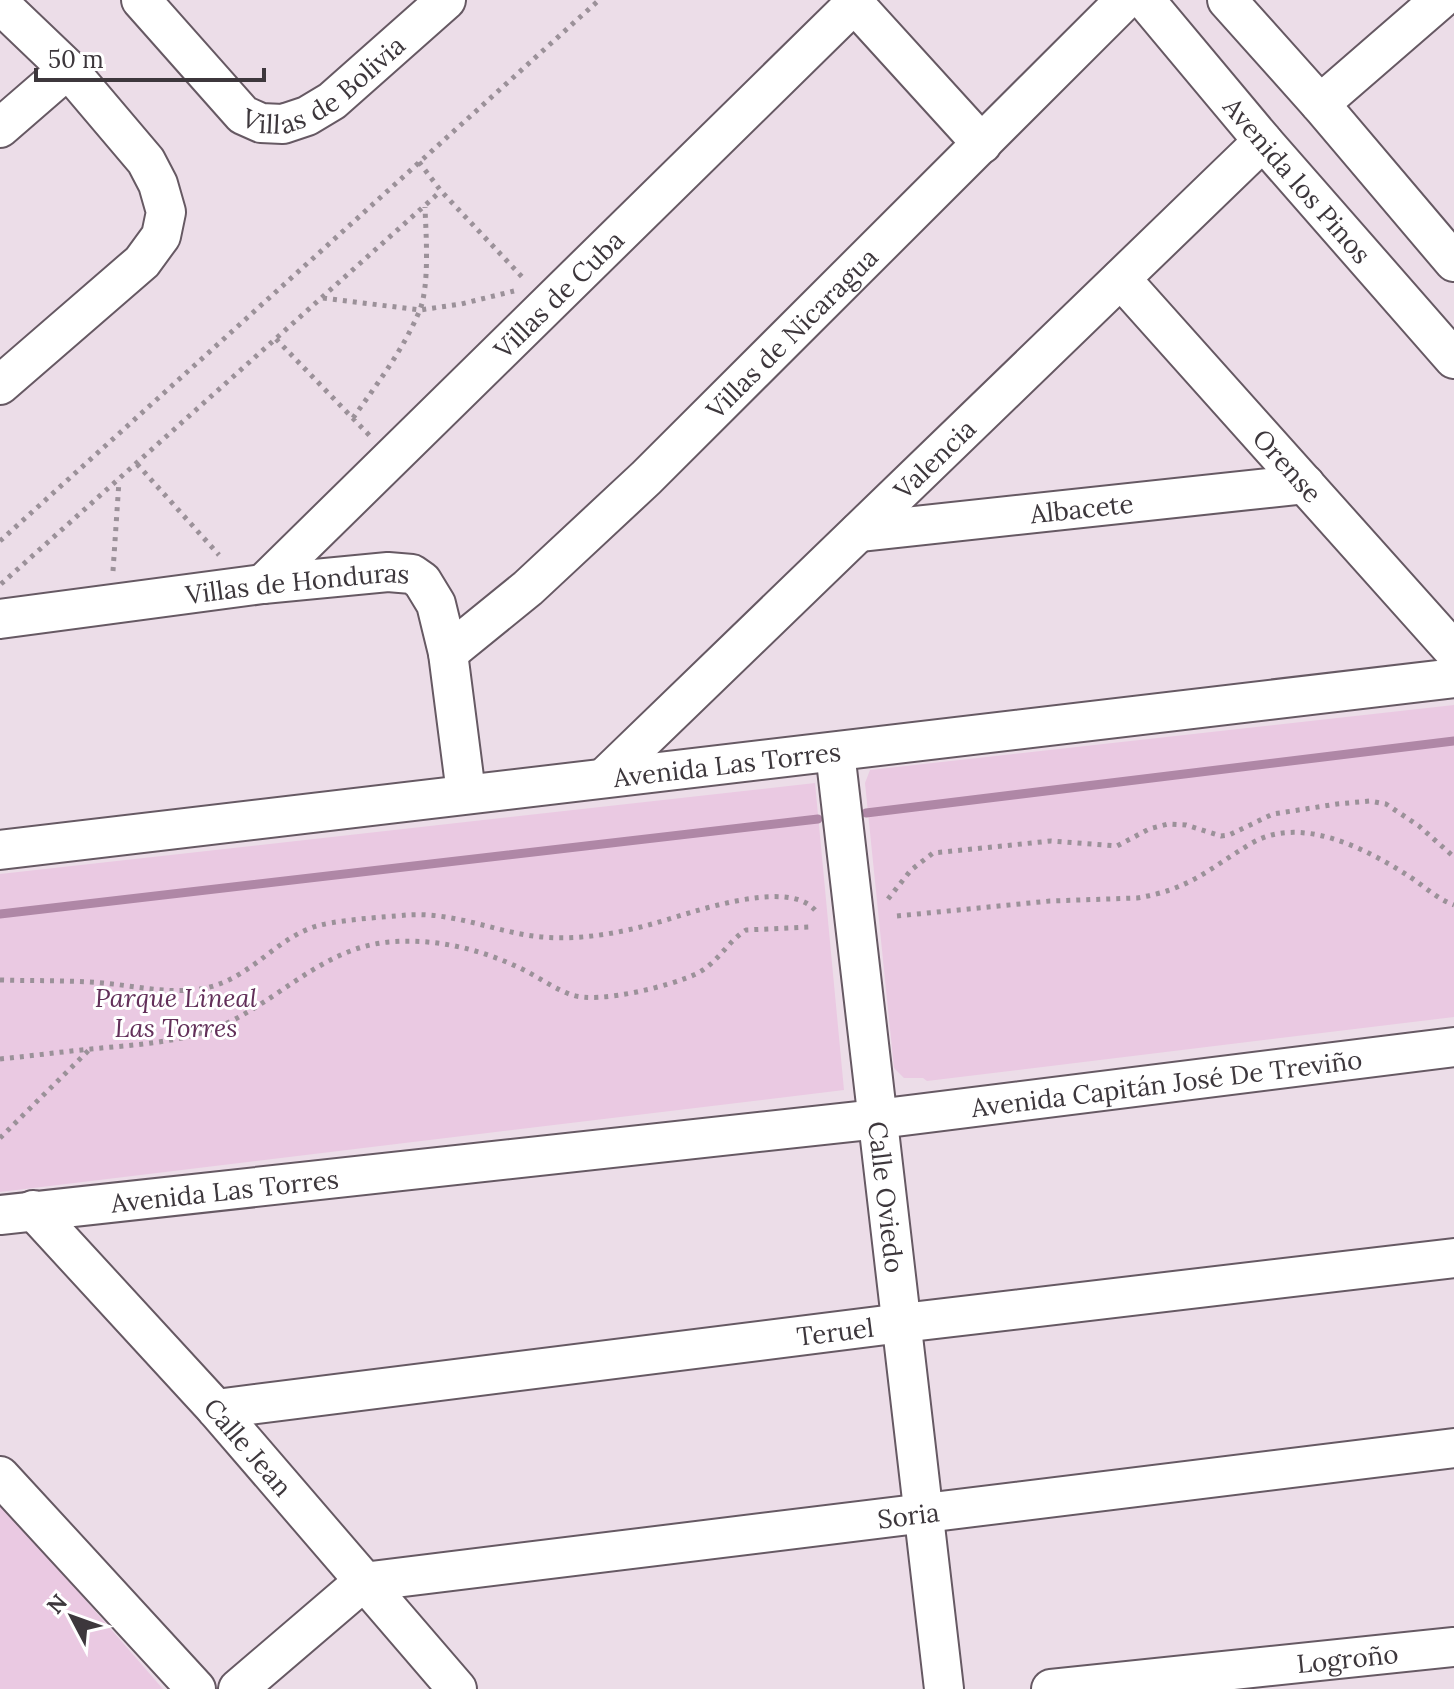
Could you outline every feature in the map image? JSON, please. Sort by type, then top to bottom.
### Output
[{"type":"street","name":"Villas de Bolivia","points":[[145,2],[243,115],[261,123],[283,124],[307,116],[332,101],[446,0]]},
{"type":"street","name":"Villas de Nicaragua","points":[[448,653],[528,588],[646,478],[1125,0]]},
{"type":"street","name":"Avenida los Pinos","points":[[1145,0],[1263,141],[1454,359]]},
{"type":"street","points":[[1227,0],[1453,257]]},
{"type":"street","points":[[1320,104],[1440,0]]},
{"type":"street","points":[[852,2],[982,144]]},
{"type":"street","name":"Villas de Cuba","points":[[255,585],[392,458],[539,295],[852,2]]},
{"type":"street","points":[[0,4],[68,69],[146,161],[158,184],[166,212],[161,236],[142,262],[0,385]]},
{"type":"street","points":[[0,128],[68,69]]},
{"type":"street","name":"Valencia","points":[[605,777],[1263,141]]},
{"type":"street","name":"Orense","points":[[1121,279],[1454,651]]},
{"type":"street","name":"Albacete","points":[[859,532],[1305,484]]},
{"type":"street","name":"Villas de Honduras","points":[[0,619],[255,585],[388,572],[412,574],[429,589],[436,604],[448,653],[466,793]]},
{"type":"street","name":"Avenida Las Torres","points":[[0,850],[1454,678]]},
{"type":"street","name":"Calle Oviedo","points":[[835,752],[944,1689]]},
{"type":"street","name":"Avenida Capitán José De Treviño","points":[[878,1119],[1454,1047]]},
{"type":"street","name":"Avenida Las Torres","points":[[16,1213],[878,1119]]},
{"type":"street","name":"Calle Jean","points":[[16,1213],[216,1409],[457,1689]]},
{"type":"street","name":"Teruel","points":[[216,1409],[1454,1258]]},
{"type":"street","name":"Soria","points":[[363,1582],[1454,1448]]},
{"type":"street","points":[[0,1476],[196,1689]]},
{"type":"street","points":[[238,1689],[363,1582]]},
{"type":"street","name":"Logroño","points":[[1051,1689],[1210,1681],[1454,1647]]},
{"type":"path","points":[[0,541],[599,0]]},
{"type":"path","points":[[419,162],[441,191],[539,295]]},
{"type":"path","points":[[0,585],[441,191]]},
{"type":"path","points":[[353,418],[392,362],[420,310],[427,253],[425,205]]},
{"type":"path","points":[[322,298],[420,310],[539,295]]},
{"type":"path","points":[[276,339],[392,458]]},
{"type":"path","points":[[137,464],[255,585]]},
{"type":"path","points":[[111,604],[119,480]]},
{"type":"path","points":[[888,899],[911,870],[933,853],[1051,841],[1117,846],[1149,829],[1168,824],[1186,825],[1221,836],[1273,814],[1370,801],[1386,804],[1419,826],[1454,857]]},
{"type":"path","points":[[897,916],[1003,904],[1158,895],[1186,885],[1264,837],[1292,831],[1316,834],[1380,859],[1454,905]]},
{"type":"path","points":[[0,980],[55,979],[175,991],[207,987],[236,977],[312,927],[409,915],[458,917],[525,935],[561,939],[635,928],[742,900],[769,897],[803,900],[815,910]]},
{"type":"path","points":[[0,1059],[161,1042],[214,1029],[239,1018],[327,961],[361,947],[388,942],[425,940],[457,946],[522,969],[574,996],[594,998],[638,991],[695,974],[712,964],[746,930],[810,927]]},
{"type":"path","points":[[0,1138],[90,1049]]},
{"type":"green space","points":[[1454,705],[1454,1017],[927,1081],[923,1078],[904,1078],[894,1068],[865,783],[870,770]]},
{"type":"green space","name":"Parque Lineal Las Torres","points":[[815,783],[844,1090],[0,1192],[0,874]]},
{"type":"green space","points":[[0,1502],[163,1689],[0,1689]]},
{"type":"waterway","points":[[866,813],[1454,741]]},
{"type":"waterway","points":[[0,914],[818,819]]}]
